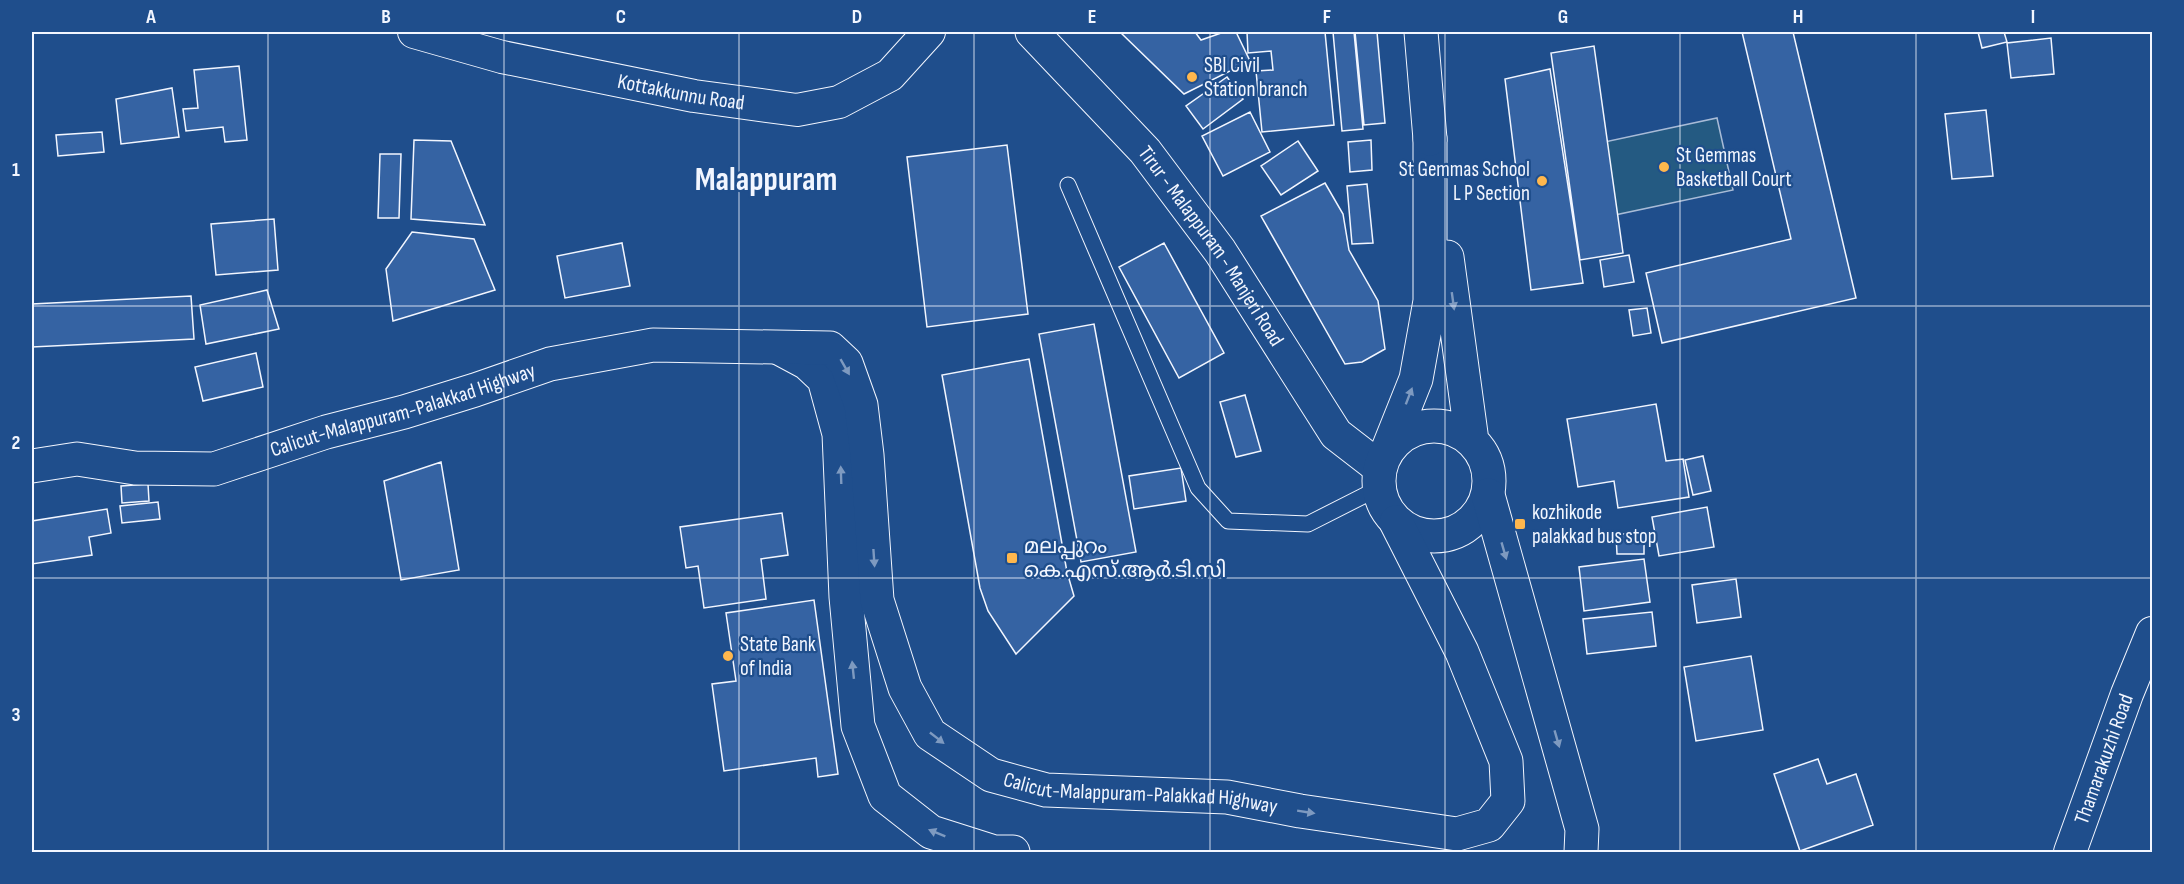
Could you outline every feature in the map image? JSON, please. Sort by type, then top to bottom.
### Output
[{"type":"main road","name":"Tirur - Malappuram - Manjeri Road","points":[[1032,32],[1145,151],[1220,251],[1336,434],[1382,469]]},
{"type":"main road","points":[[1421,32],[1430,139],[1472,441]]},
{"type":"main road","points":[[1430,139],[1430,301],[1416,379],[1382,469],[1388,512],[1396,522],[1412,533],[1431,537],[1450,535],[1467,526],[1480,512],[1488,495]]},
{"type":"main road","name":"Calicut-Malappuram-Palakkad Highway","points":[[32,466],[77,459],[135,468],[214,469],[326,432],[404,412],[475,390],[550,364],[653,345],[830,348],[846,363],[861,405],[867,455],[877,600],[904,688],[930,734],[991,775],[1046,790],[1227,797],[1300,811],[1456,834],[1489,825],[1508,801],[1506,761],[1462,652],[1396,522]]},
{"type":"main road","name":"Calicut-Malappuram-Palakkad Highway","points":[[775,346],[807,363],[825,379],[840,434],[846,597],[858,726],[885,796],[931,832],[994,852],[1013,852]]},
{"type":"main road","points":[[1382,469],[1399,439],[1412,430],[1428,426],[1444,427],[1459,432],[1472,441],[1484,456],[1489,475],[1488,495],[1586,845]]},
{"type":"street","name":"Kottakkunnu Road","points":[[414,32],[513,59],[694,96],[797,110],[839,102],[890,75],[928,32]]},
{"type":"street","name":"Thamarakuzhi Road","points":[[2070,852],[2127,694],[2152,633]]},
{"type":"lane","points":[[1068,185],[1198,488],[1228,521],[1308,524],[1382,469]]},
{"type":"shaded area","name":"St Gemmas Basketball Court","points":[[1717,118],[1733,190],[1610,216],[1595,144]]},
{"type":"building","name":"SBI Civil Station branch","points":[[1120,32],[1195,32],[1201,40],[1224,32],[1236,32],[1250,61],[1184,94]]},
{"type":"building","points":[[1247,32],[1325,32],[1334,125],[1262,132],[1256,71],[1273,70],[1271,51],[1248,53]]},
{"type":"building","points":[[1333,32],[1354,32],[1363,129],[1342,131]]},
{"type":"building","points":[[1355,32],[1377,32],[1385,123],[1364,125]]},
{"type":"building","points":[[1742,32],[1793,32],[1856,298],[1662,343],[1646,273],[1791,239]]},
{"type":"building","points":[[1978,32],[2004,32],[2007,42],[1982,48]]},
{"type":"building","points":[[2051,38],[2054,74],[2011,78],[2007,43]]},
{"type":"building","points":[[1594,46],[1623,253],[1580,260],[1551,53]]},
{"type":"building","points":[[239,66],[247,140],[225,142],[223,127],[186,131],[183,109],[198,108],[194,70]]},
{"type":"building","name":"St Gemmas School L P Section","points":[[1550,69],[1583,283],[1531,290],[1505,79]]},
{"type":"building","points":[[1227,77],[1243,99],[1203,129],[1186,106]]},
{"type":"building","points":[[172,88],[179,137],[121,144],[116,99]]},
{"type":"building","points":[[1986,110],[1993,176],[1952,179],[1945,114]]},
{"type":"building","points":[[1250,112],[1270,152],[1223,176],[1202,136]]},
{"type":"building","points":[[102,132],[104,152],[58,156],[56,135]]},
{"type":"building","points":[[414,140],[451,141],[485,225],[411,219]]},
{"type":"building","points":[[1371,140],[1372,170],[1350,172],[1348,142]]},
{"type":"building","points":[[1298,141],[1318,171],[1281,195],[1261,166]]},
{"type":"building","points":[[1007,145],[1028,314],[927,327],[907,157]]},
{"type":"building","points":[[380,154],[401,154],[399,218],[378,218]]},
{"type":"building","points":[[1325,183],[1343,214],[1349,250],[1378,301],[1385,349],[1362,362],[1345,364],[1261,216]]},
{"type":"building","points":[[1367,184],[1373,243],[1352,244],[1347,186]]},
{"type":"building","points":[[274,219],[278,270],[216,275],[211,224]]},
{"type":"building","points":[[412,232],[474,239],[495,290],[393,321],[386,269]]},
{"type":"building","points":[[622,243],[630,286],[565,298],[557,256]]},
{"type":"building","points":[[1164,243],[1224,353],[1179,378],[1119,267]]},
{"type":"building","points":[[1629,255],[1634,282],[1604,287],[1600,260]]},
{"type":"building","points":[[267,290],[279,329],[206,344],[200,305]]},
{"type":"building","points":[[191,296],[194,339],[32,347],[32,304]]},
{"type":"building","points":[[1647,308],[1651,333],[1633,336],[1629,310]]},
{"type":"building","points":[[1094,324],[1136,552],[1081,562],[1039,334]]},
{"type":"building","points":[[256,353],[263,387],[203,401],[195,367]]},
{"type":"building","points":[[1029,359],[1067,572],[1074,596],[1016,654],[988,611],[980,588],[942,375]]},
{"type":"building","points":[[1245,395],[1261,451],[1236,457],[1220,402]]},
{"type":"building","points":[[1656,404],[1666,461],[1683,459],[1689,497],[1618,508],[1614,481],[1578,487],[1567,419]]},
{"type":"building","points":[[1703,456],[1711,491],[1693,495],[1685,460]]},
{"type":"building","points":[[441,462],[459,570],[401,580],[384,481]]},
{"type":"building","points":[[1181,468],[1186,501],[1134,509],[1129,476]]},
{"type":"building","points":[[148,484],[149,501],[122,503],[121,486]]},
{"type":"building","points":[[158,502],[160,519],[122,523],[120,506]]},
{"type":"building","points":[[1707,507],[1714,547],[1659,556],[1652,517]]},
{"type":"building","points":[[107,509],[111,533],[89,537],[92,555],[32,564],[32,521]]},
{"type":"building","points":[[782,513],[788,555],[761,559],[766,599],[704,608],[698,566],[686,568],[680,527]]},
{"type":"building","points":[[1616,534],[1644,534],[1644,554],[1617,554]]},
{"type":"building","points":[[1644,559],[1650,602],[1584,611],[1579,567]]},
{"type":"building","points":[[1736,579],[1741,617],[1697,623],[1692,585]]},
{"type":"building","points":[[814,600],[838,774],[818,777],[816,758],[724,771],[712,684],[736,681],[726,613]]},
{"type":"building","points":[[1652,612],[1656,646],[1587,654],[1583,619]]},
{"type":"building","points":[[1751,656],[1763,730],[1696,741],[1684,667]]},
{"type":"building","points":[[1818,759],[1827,784],[1856,774],[1873,825],[1800,851],[1774,774]]},
{"type":"place","name":"SBI Civil Station branch","points":[[1192,77]]},
{"type":"place","name":"St Gemmas Basketball Court","points":[[1664,167]]},
{"type":"place","name":"St Gemmas School L P Section","points":[[1542,181]]},
{"type":"place","name":"kozhikode palakkad bus stop","points":[[1520,524]]},
{"type":"place","name":"മലപ്പുറം കെ.എസ്.ആർ.ടി.സി","points":[[1012,558]]},
{"type":"place","name":"State Bank of India","points":[[728,656]]},
{"type":"district","name":"Malappuram","points":[[766,178]]}]
